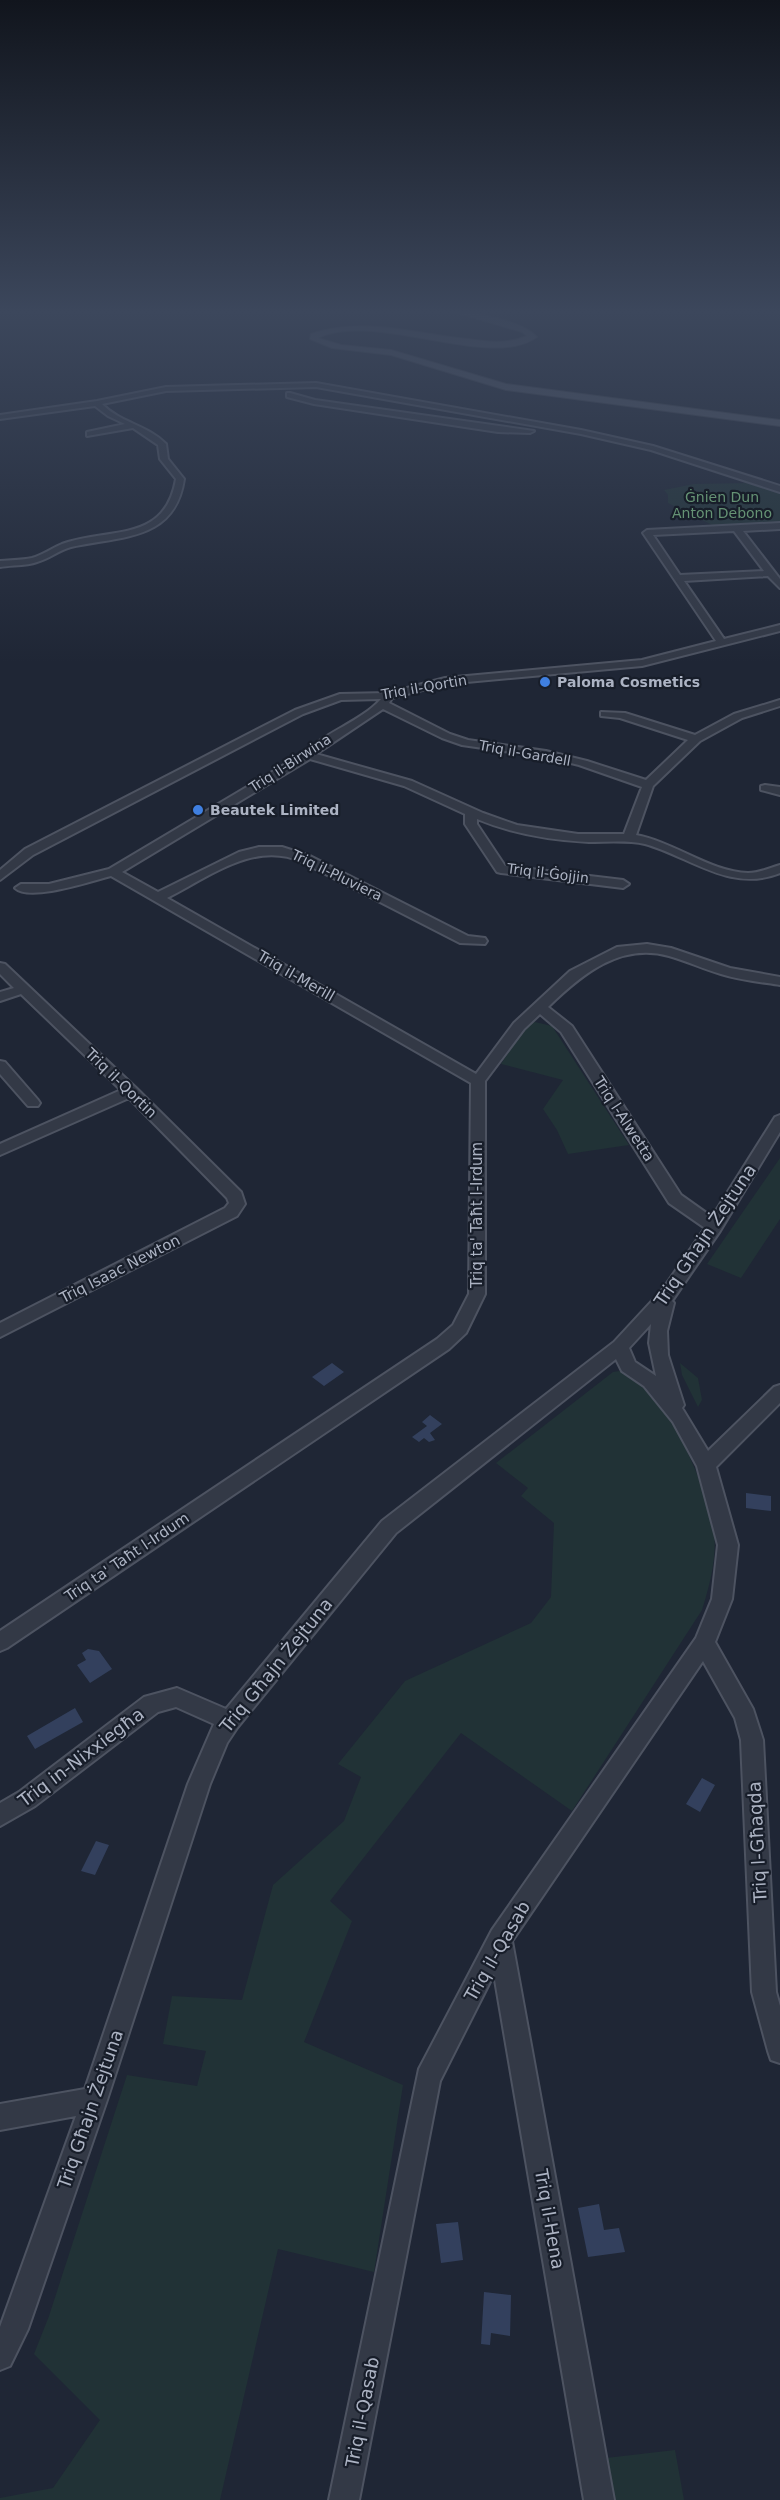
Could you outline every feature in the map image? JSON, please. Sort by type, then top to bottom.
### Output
[{"type":"street","points":[[90,434],[115,429]]},
{"type":"street","points":[[0,564],[36,560],[65,546],[131,534],[155,525],[166,516],[173,508],[178,496],[179,475],[164,459],[162,444],[143,429]]},
{"type":"street","points":[[489,429],[581,432]]},
{"type":"street","points":[[522,431],[534,429]]},
{"type":"street","points":[[563,429],[653,448],[780,489]]},
{"type":"street","points":[[722,643],[647,533],[780,526]]},
{"type":"street","points":[[736,528],[780,585]]},
{"type":"street","points":[[678,578],[770,573]]},
{"type":"street","name":"Triq il-Qortin","points":[[0,876],[29,852],[299,712],[340,697],[386,701],[446,681],[642,663],[780,628]]},
{"type":"street","points":[[767,632],[780,639]]},
{"type":"street","name":"Triq il-Gardell","points":[[386,701],[446,736],[466,743],[546,754],[583,763],[648,785]]},
{"type":"street","name":"Triq il-Birwina","points":[[21,888],[49,888],[113,872],[308,755],[332,736],[386,701]]},
{"type":"street","points":[[629,838],[648,785],[696,739],[738,716],[779,704]]},
{"type":"street","points":[[605,714],[621,716],[696,739]]},
{"type":"street","points":[[308,755],[422,789],[515,829],[545,834],[629,838],[662,845],[736,875],[753,877],[770,874],[780,869]]},
{"type":"street","points":[[765,788],[780,791]]},
{"type":"street","name":"Triq il-Ġojjin","points":[[471,812],[471,824],[501,869],[623,884]]},
{"type":"street","name":"Triq il-Pluviera","points":[[159,897],[243,855],[257,850],[282,849],[465,940],[480,941]]},
{"type":"street","name":"Triq il-Merill","points":[[113,872],[478,1081]]},
{"type":"street","points":[[478,1081],[519,1026],[575,974],[622,950],[646,948],[671,952],[727,972],[780,981]]},
{"type":"street","name":"Triq il-Qortin","points":[[0,966],[131,1091],[235,1196],[237,1204]]},
{"type":"street","points":[[0,998],[23,989]]},
{"type":"street","name":"Triq l-Alwetta","points":[[539,1007],[562,1022],[675,1199],[714,1227]]},
{"type":"street","points":[[2,1070],[33,1103]]},
{"type":"street","name":"Triq ta' Taħt l-Irdum","points":[[0,1642],[443,1344],[460,1329],[477,1294],[478,1081]]},
{"type":"street","points":[[0,1150],[131,1091]]},
{"type":"street","name":"Triq Għajn Żejtuna","points":[[0,2356],[14,2329],[94,2100],[199,1784],[218,1737],[389,1527],[625,1341],[669,1293],[714,1227],[780,1120]]},
{"type":"street","name":"Triq Isaac Newton","points":[[0,1331],[231,1212],[237,1204]]},
{"type":"street","name":"Triq il-Qasab","points":[[669,1293],[658,1321],[656,1353],[679,1417]]},
{"type":"street","points":[[625,1341],[657,1340]]},
{"type":"street","name":"Triq il-Qasab","points":[[344,2500],[428,2078],[500,1938],[704,1643],[722,1599],[728,1545],[706,1465],[679,1417],[650,1381],[628,1366],[625,1341]]},
{"type":"street","points":[[706,1465],[780,1392]]},
{"type":"street","name":"Triq l-Għaqda","points":[[704,1643],[741,1708],[752,1740],[764,1992],[780,2051]]},
{"type":"street","name":"Triq in-Nixxiegħa","points":[[0,1815],[27,1799],[152,1704],[177,1697],[230,1720]]},
{"type":"street","name":"Triq il-Hena","points":[[500,1938],[600,2500]]},
{"type":"street","points":[[0,2117],[94,2100]]},
{"type":"green space","name":"Ġnien Dun Anton Debono","points":[[751,483],[780,491],[780,523],[714,526],[668,503],[668,495],[664,490],[694,484]]},
{"type":"green space","points":[[535,1022],[552,1026],[629,1145],[568,1154],[557,1130],[543,1109],[563,1080],[501,1064],[526,1025]]},
{"type":"green space","points":[[780,1158],[780,1219],[741,1278],[707,1264]]},
{"type":"green space","points":[[680,1363],[698,1378],[702,1400],[698,1407],[682,1375]]},
{"type":"green space","points":[[619,1371],[641,1380],[654,1393],[677,1429],[697,1474],[711,1515],[715,1540],[714,1561],[708,1590],[702,1610],[572,1811],[461,1733],[330,1901],[352,1921],[304,2042],[403,2085],[374,2272],[278,2249],[220,2500],[0,2500],[0,2498],[53,2488],[100,2420],[34,2354],[49,2316],[127,2075],[197,2086],[206,2051],[163,2044],[172,1996],[242,2000],[273,1885],[344,1821],[361,1777],[338,1764],[405,1681],[531,1623],[551,1597],[554,1523],[521,1496],[528,1488],[496,1463],[613,1372]]},
{"type":"green space","points":[[675,2450],[684,2500],[612,2500],[606,2458]]},
{"type":"water","points":[[332,1363],[344,1372],[324,1386],[312,1377]]},
{"type":"water","points":[[430,1415],[442,1424],[430,1433],[435,1440],[429,1442],[424,1438],[419,1442],[412,1437],[427,1426],[422,1422]]},
{"type":"water","points":[[746,1493],[771,1496],[771,1511],[746,1508]]},
{"type":"water","points":[[88,1649],[99,1651],[112,1669],[90,1683],[77,1665],[86,1660],[82,1653]]},
{"type":"water","points":[[75,1708],[83,1722],[35,1749],[27,1736]]},
{"type":"water","points":[[702,1778],[715,1785],[700,1812],[686,1804]]},
{"type":"water","points":[[96,1841],[109,1845],[95,1875],[81,1871]]},
{"type":"water","points":[[599,2204],[604,2230],[619,2228],[625,2252],[588,2257],[578,2208]]},
{"type":"water","points":[[458,2222],[463,2260],[441,2263],[436,2224]]},
{"type":"water","points":[[484,2292],[511,2295],[510,2336],[491,2333],[490,2345],[481,2344]]},
{"type":"place","name":"Paloma Cosmetics","points":[[545,682]]},
{"type":"place","name":"Beautek Limited","points":[[198,810]]}]
